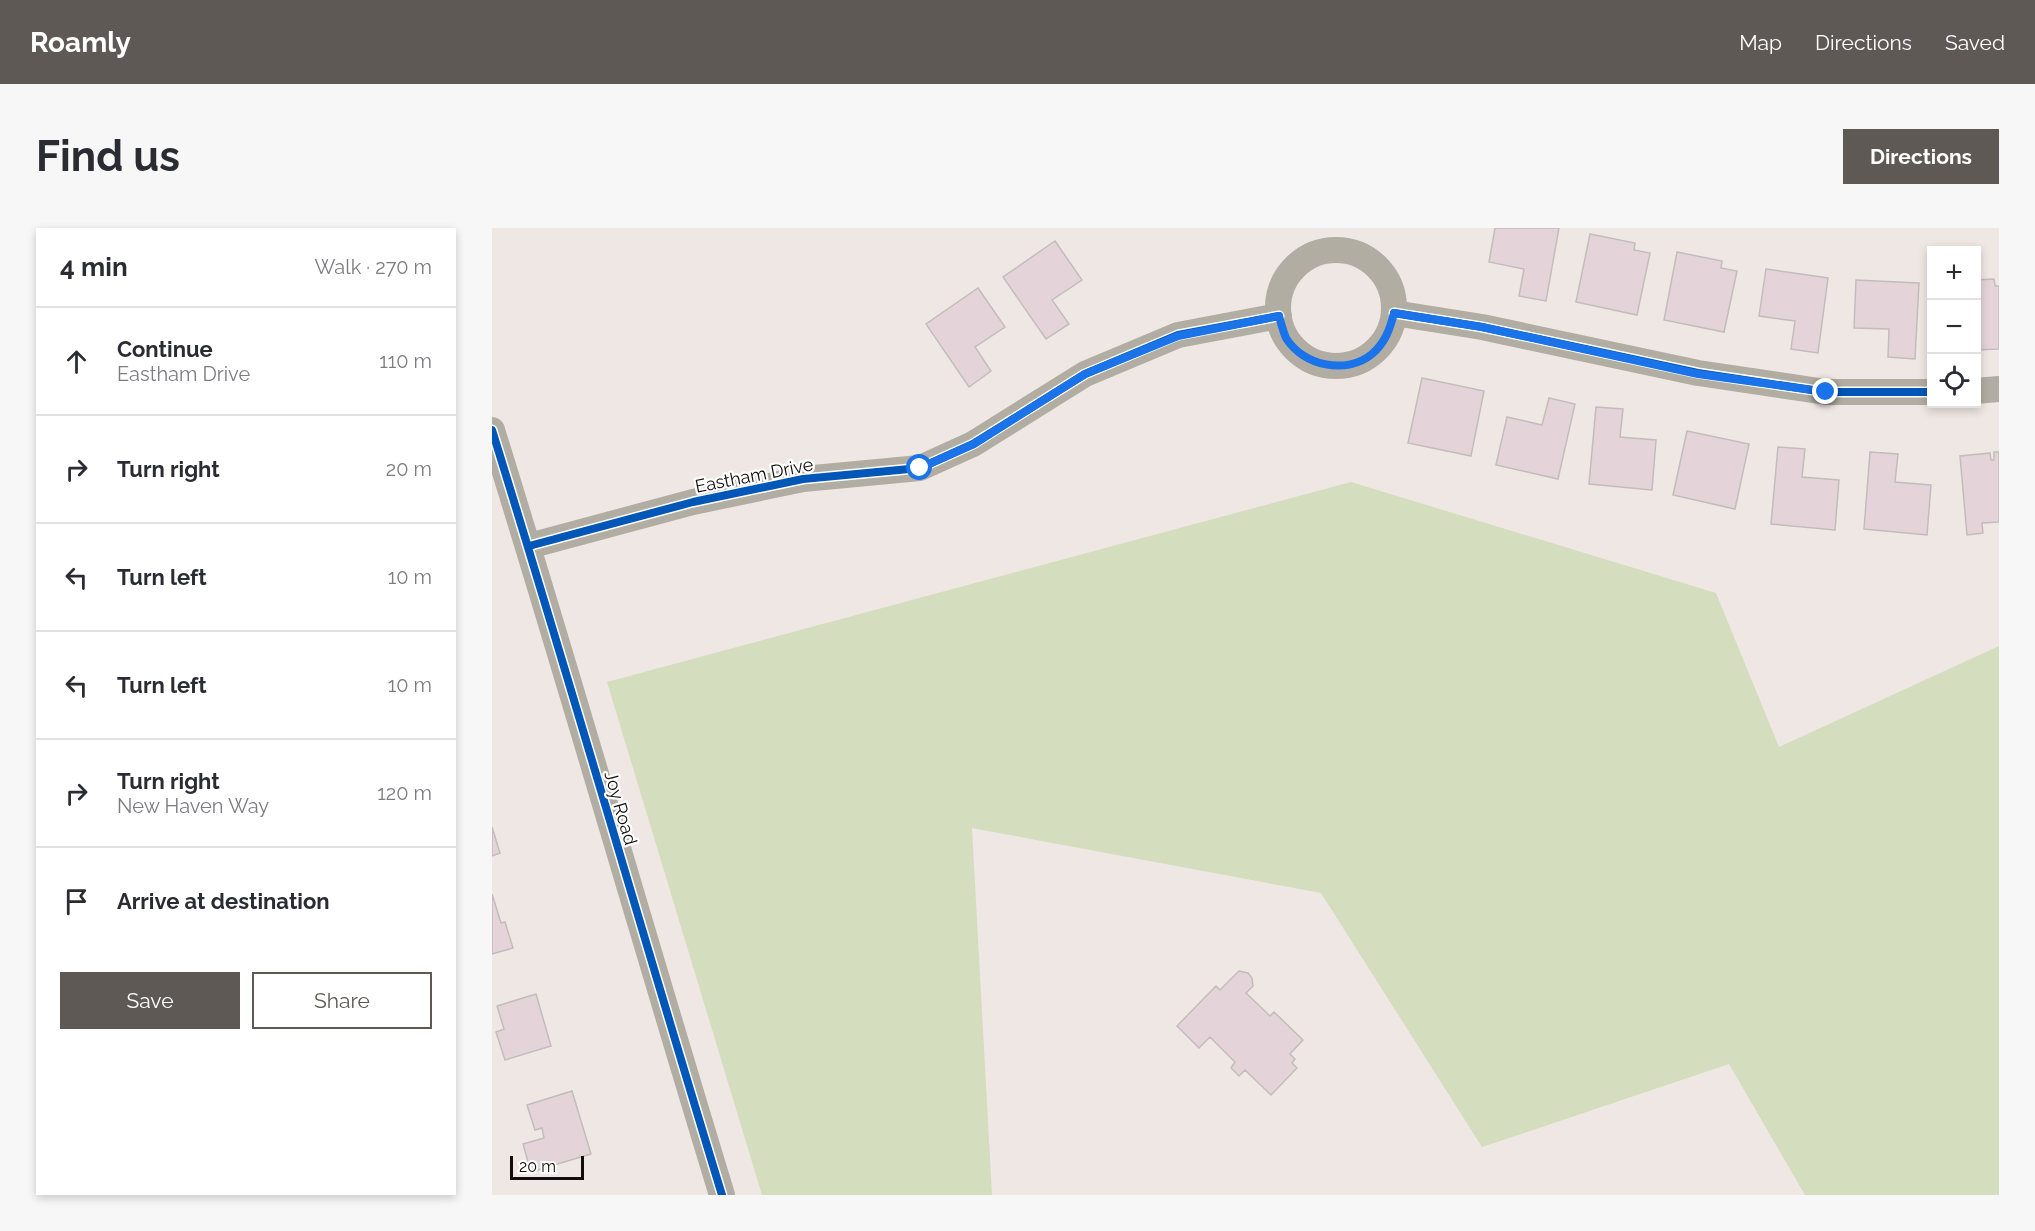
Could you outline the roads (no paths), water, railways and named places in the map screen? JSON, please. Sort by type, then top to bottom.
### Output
[{"type":"street","points":[[1345,239],[1382,272],[1392,291],[1394,313],[1387,336],[1372,355],[1350,365],[1325,365],[1303,356],[1287,338],[1279,316],[1280,294],[1288,275],[1303,260],[1345,239]]},
{"type":"street","points":[[1394,313],[1482,327],[1698,374],[1826,392],[1927,392]]},
{"type":"street","name":"Eastham Drive","points":[[529,546],[693,502],[803,479],[920,468],[974,444],[1095,369],[1178,336],[1279,316]]},
{"type":"street","points":[[1981,391],[1999,389]]},
{"type":"street","name":"Joy Road","points":[[492,430],[529,546],[643,936],[722,1195]]}]
